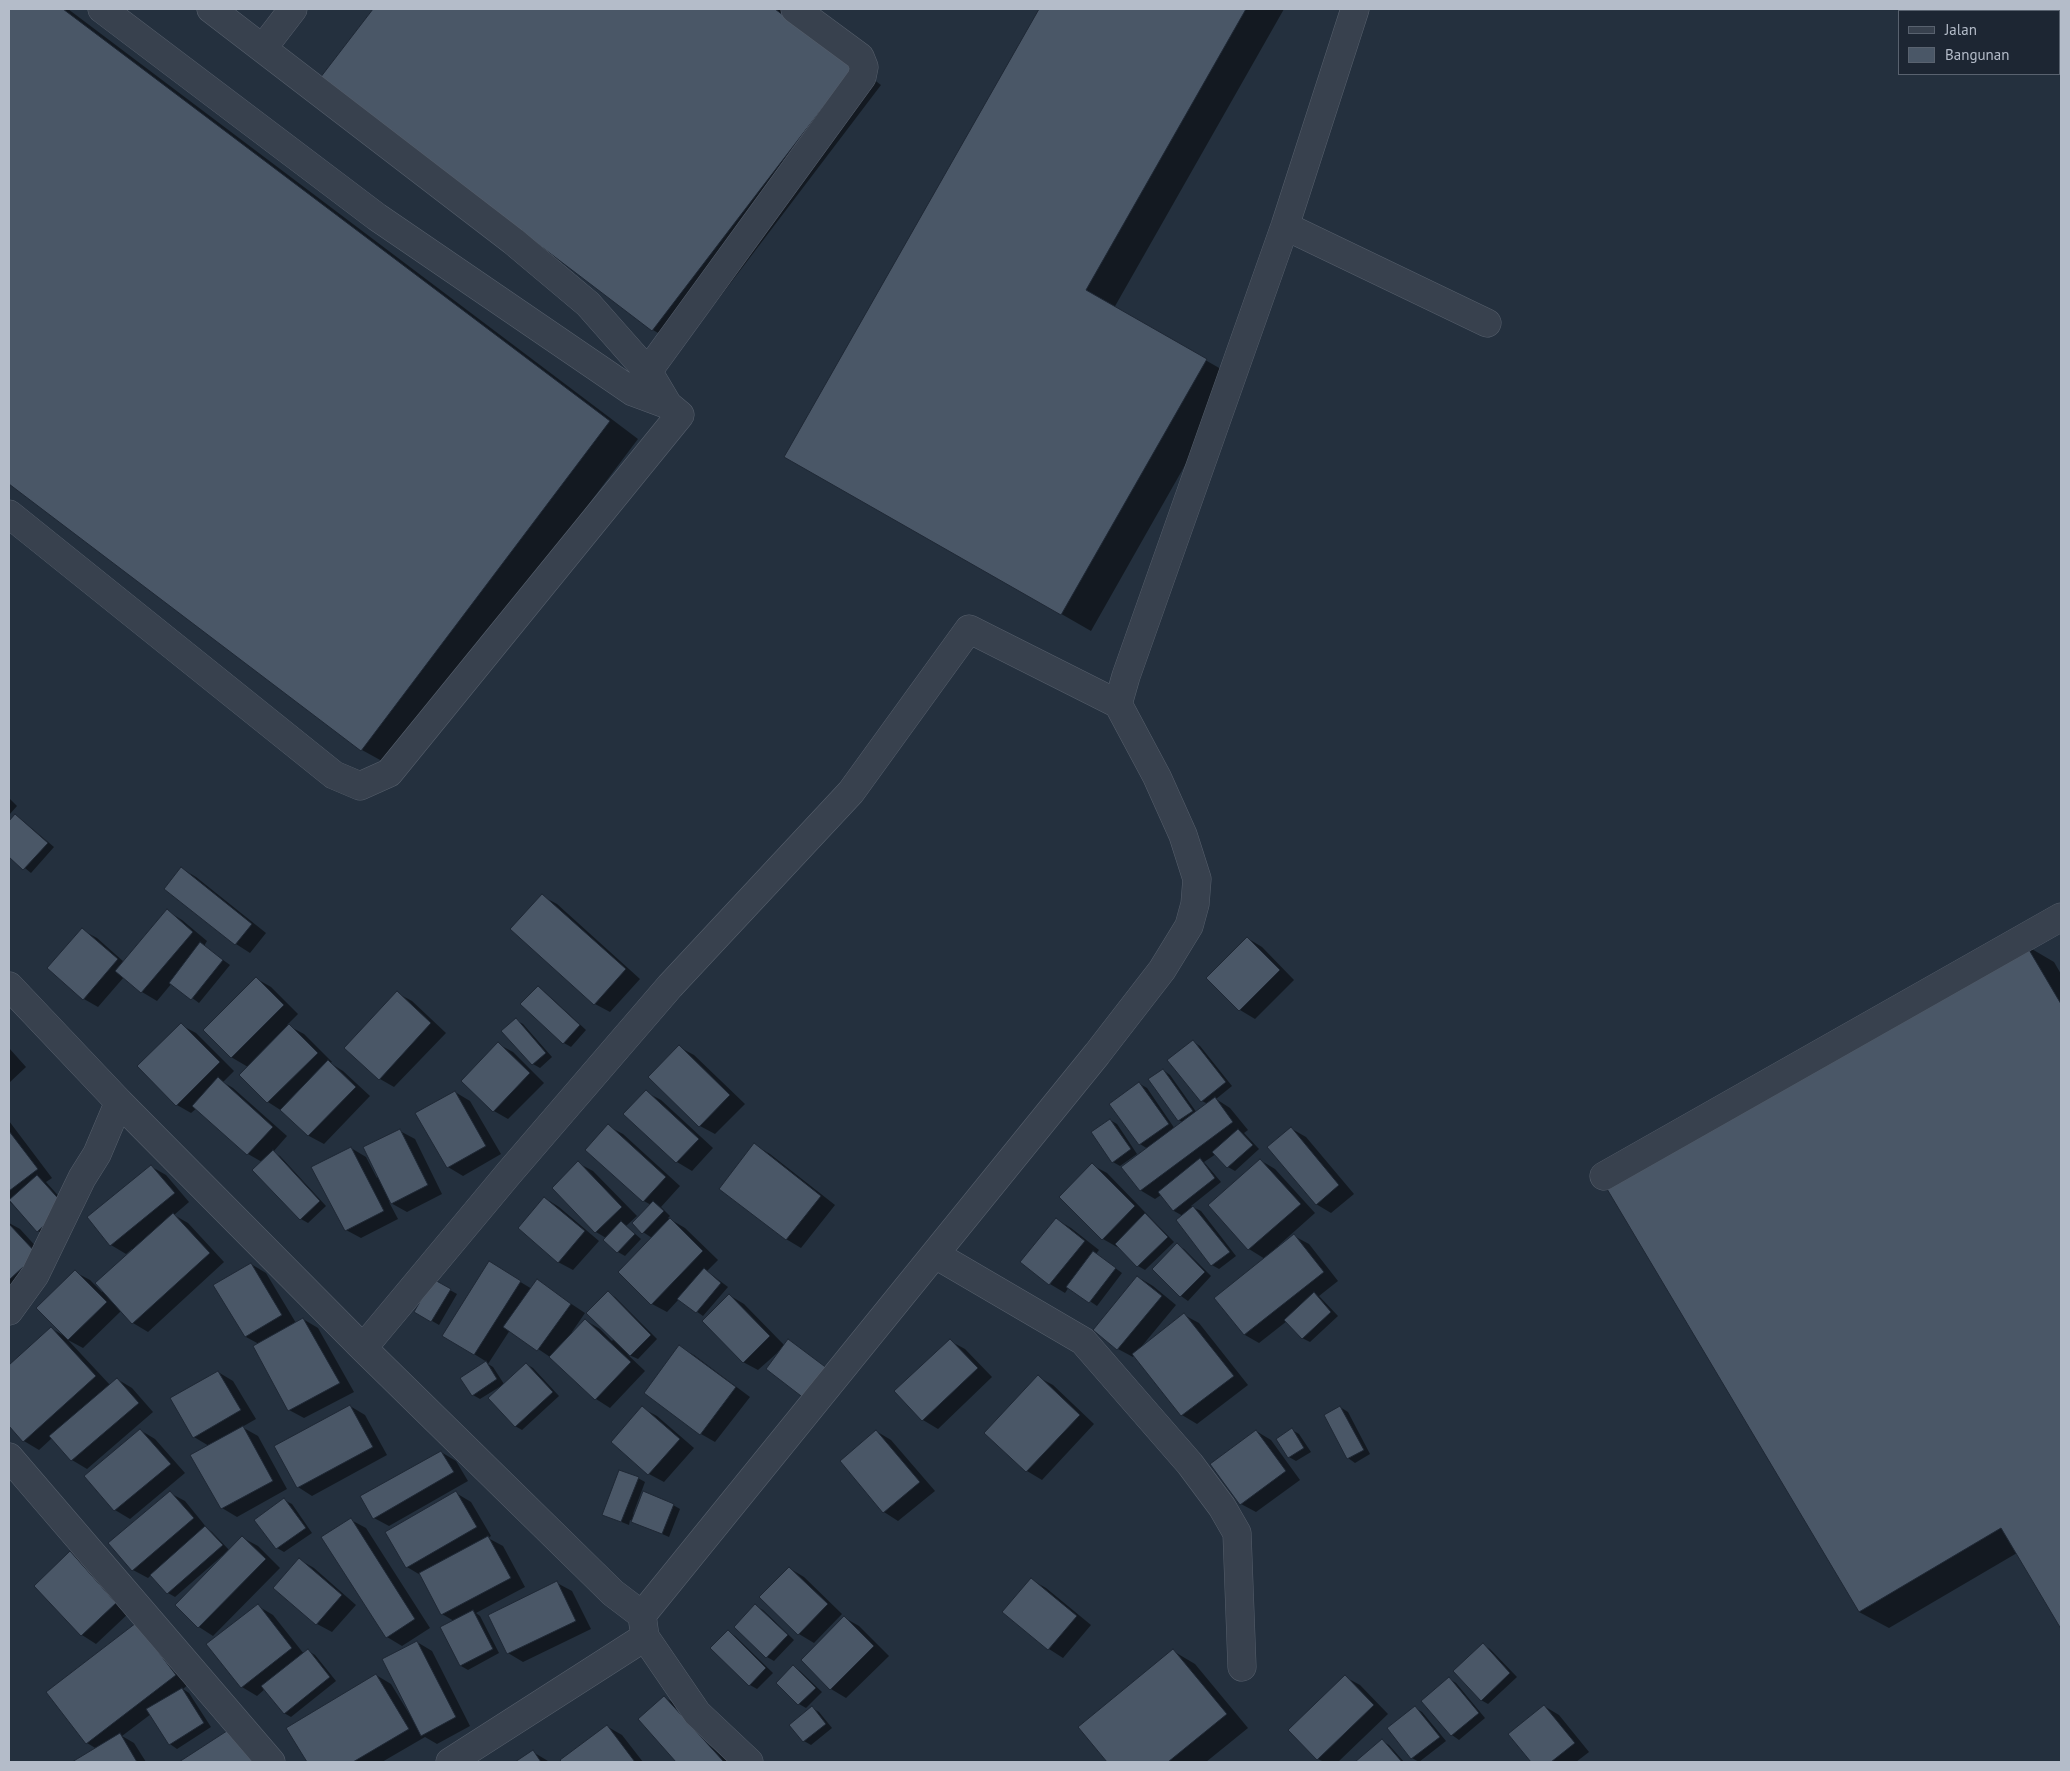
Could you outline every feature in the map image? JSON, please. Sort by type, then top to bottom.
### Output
[{"type":"street","points":[[9,514],[334,774],[360,786],[389,773],[680,415],[641,382],[377,217],[102,9]]},
{"type":"street","points":[[211,9],[520,247],[588,304],[641,382]]},
{"type":"street","points":[[263,48],[293,9]]},
{"type":"street","points":[[641,382],[862,78],[864,67],[860,57],[795,9]]},
{"type":"street","points":[[1118,704],[1126,676],[1285,226],[1355,9]]},
{"type":"street","points":[[1285,226],[1487,323]]},
{"type":"street","points":[[363,1348],[509,1172],[670,986],[851,792],[969,629],[1118,704],[1156,777],[1183,835],[1197,879],[1195,904],[1189,926],[1162,970],[644,1626],[450,1762]]},
{"type":"street","points":[[1604,1176],[2061,917]]},
{"type":"street","points":[[9,986],[120,1102],[363,1348],[613,1592],[644,1626],[697,1713],[748,1762]]},
{"type":"street","points":[[9,1311],[35,1275],[82,1178],[97,1154],[120,1102]]},
{"type":"street","points":[[936,1255],[1083,1341],[1190,1464],[1222,1507],[1237,1534],[1242,1667]]},
{"type":"street","points":[[9,1457],[271,1762]]},
{"type":"building","points":[[11,9],[63,9],[610,421],[361,751],[9,484],[9,11]]},
{"type":"building","points":[[373,9],[775,9],[853,68],[652,331],[320,78]]},
{"type":"building","points":[[1039,9],[1246,9],[1086,290],[1207,359],[1061,615],[784,457]]},
{"type":"building","points":[[1920,9],[1978,9],[1976,10]]},
{"type":"building","points":[[15,814],[48,843],[23,870],[9,857],[9,821]]},
{"type":"building","points":[[181,867],[252,924],[235,945],[164,889]]},
{"type":"building","points":[[542,894],[626,969],[594,1005],[510,929]]},
{"type":"building","points":[[167,909],[193,932],[141,993],[115,971]]},
{"type":"building","points":[[82,928],[118,959],[83,1000],[47,968]]},
{"type":"building","points":[[1247,937],[1280,970],[1239,1011],[1206,978]]},
{"type":"building","points":[[200,942],[223,960],[191,1000],[169,983]]},
{"type":"building","points":[[2025,943],[2061,1004],[2061,1629],[2001,1528],[1859,1612],[1607,1189]]},
{"type":"building","points":[[256,977],[284,1005],[231,1058],[203,1030]]},
{"type":"building","points":[[538,986],[580,1025],[563,1044],[520,1004]]},
{"type":"building","points":[[397,991],[431,1023],[379,1080],[344,1048]]},
{"type":"building","points":[[516,1018],[546,1053],[532,1065],[501,1031]]},
{"type":"building","points":[[181,1023],[220,1062],[176,1106],[137,1066]]},
{"type":"building","points":[[289,1024],[318,1053],[267,1103],[239,1075]]},
{"type":"building","points":[[1193,1040],[1226,1082],[1201,1102],[1167,1060]]},
{"type":"building","points":[[498,1042],[530,1073],[493,1112],[461,1081]]},
{"type":"building","points":[[679,1045],[730,1095],[699,1127],[648,1077]]},
{"type":"building","points":[[328,1060],[356,1087],[308,1136],[280,1110]]},
{"type":"building","points":[[1163,1069],[1193,1111],[1178,1121],[1148,1079]]},
{"type":"building","points":[[218,1077],[273,1127],[247,1155],[192,1106]]},
{"type":"building","points":[[1139,1082],[1169,1124],[1139,1145],[1109,1104]]},
{"type":"building","points":[[646,1090],[699,1139],[676,1163],[623,1114]]},
{"type":"building","points":[[455,1091],[486,1146],[447,1168],[415,1113]]},
{"type":"building","points":[[1215,1097],[1233,1122],[1140,1191],[1121,1167]]},
{"type":"building","points":[[1110,1119],[1131,1149],[1112,1163],[1091,1132]]},
{"type":"building","points":[[608,1124],[666,1177],[643,1202],[585,1150]]},
{"type":"building","points":[[1291,1127],[1339,1185],[1316,1205],[1267,1147]]},
{"type":"building","points":[[400,1129],[428,1185],[391,1204],[363,1147]]},
{"type":"building","points":[[1238,1129],[1253,1145],[1227,1168],[1212,1152]]},
{"type":"building","points":[[9,1131],[38,1169],[9,1191]]},
{"type":"building","points":[[754,1143],[821,1196],[786,1240],[719,1189]]},
{"type":"building","points":[[351,1147],[384,1211],[345,1231],[311,1167]]},
{"type":"building","points":[[273,1150],[320,1201],[300,1220],[252,1170]]},
{"type":"building","points":[[1200,1158],[1215,1178],[1173,1211],[1158,1192]]},
{"type":"building","points":[[1260,1159],[1301,1204],[1248,1250],[1208,1205]]},
{"type":"building","points":[[578,1161],[622,1207],[595,1233],[552,1188]]},
{"type":"building","points":[[1092,1163],[1135,1206],[1102,1240],[1059,1197]]},
{"type":"building","points":[[151,1165],[175,1193],[110,1246],[87,1217]]},
{"type":"building","points":[[37,1175],[65,1206],[37,1232],[9,1200]]},
{"type":"building","points":[[544,1197],[585,1231],[558,1263],[518,1228]]},
{"type":"building","points":[[653,1201],[664,1211],[642,1234],[632,1223]]},
{"type":"building","points":[[1193,1206],[1230,1252],[1211,1266],[1176,1220]]},
{"type":"building","points":[[173,1213],[210,1253],[132,1324],[95,1283]]},
{"type":"building","points":[[1145,1213],[1168,1237],[1137,1267],[1115,1244]]},
{"type":"building","points":[[670,1218],[703,1251],[651,1305],[618,1272]]},
{"type":"building","points":[[1056,1218],[1085,1241],[1049,1285],[1020,1262]]},
{"type":"building","points":[[621,1221],[635,1234],[617,1253],[603,1240]]},
{"type":"building","points":[[9,1224],[37,1254],[9,1280]]},
{"type":"building","points":[[1294,1234],[1324,1272],[1244,1335],[1214,1298]]},
{"type":"building","points":[[1177,1243],[1205,1272],[1180,1297],[1152,1269]]},
{"type":"building","points":[[1093,1251],[1116,1268],[1089,1303],[1066,1287]]},
{"type":"building","points":[[489,1261],[521,1281],[474,1355],[442,1336]]},
{"type":"building","points":[[251,1263],[282,1315],[245,1337],[213,1285]]},
{"type":"building","points":[[704,1268],[721,1283],[696,1313],[677,1299]]},
{"type":"building","points":[[75,1270],[107,1302],[68,1340],[36,1308]]},
{"type":"building","points":[[1137,1276],[1162,1296],[1117,1350],[1093,1330]]},
{"type":"building","points":[[433,1279],[451,1289],[431,1322],[414,1312]]},
{"type":"building","points":[[537,1279],[571,1304],[537,1351],[503,1327]]},
{"type":"building","points":[[608,1291],[651,1335],[630,1356],[586,1313]]},
{"type":"building","points":[[1314,1292],[1331,1312],[1302,1339],[1284,1320]]},
{"type":"building","points":[[729,1294],[770,1336],[743,1363],[702,1321]]},
{"type":"building","points":[[1184,1313],[1234,1376],[1181,1416],[1132,1354]]},
{"type":"building","points":[[303,1318],[340,1383],[288,1411],[253,1346]]},
{"type":"building","points":[[585,1319],[631,1362],[595,1400],[549,1357]]},
{"type":"building","points":[[51,1327],[96,1376],[23,1442],[9,1426],[9,1365]]},
{"type":"building","points":[[788,1339],[828,1369],[805,1399],[766,1369]]},
{"type":"building","points":[[950,1339],[978,1368],[922,1421],[894,1391]]},
{"type":"building","points":[[679,1345],[736,1387],[700,1435],[644,1393]]},
{"type":"building","points":[[486,1361],[497,1379],[472,1396],[460,1378]]},
{"type":"building","points":[[526,1363],[553,1392],[515,1427],[488,1398]]},
{"type":"building","points":[[218,1371],[241,1410],[193,1438],[170,1398]]},
{"type":"building","points":[[1038,1375],[1080,1415],[1026,1472],[984,1433]]},
{"type":"building","points":[[117,1378],[139,1403],[71,1461],[49,1436]]},
{"type":"building","points":[[350,1405],[373,1447],[297,1488],[274,1446]]},
{"type":"building","points":[[642,1406],[680,1439],[648,1475],[611,1442]]},
{"type":"building","points":[[1340,1406],[1364,1450],[1347,1459],[1324,1415]]},
{"type":"building","points":[[243,1426],[273,1481],[221,1509],[190,1455]]},
{"type":"building","points":[[1292,1428],[1304,1448],[1288,1458],[1276,1439]]},
{"type":"building","points":[[140,1429],[171,1464],[114,1511],[84,1476]]},
{"type":"building","points":[[876,1430],[920,1482],[883,1513],[840,1461]]},
{"type":"building","points":[[1256,1430],[1286,1471],[1240,1505],[1210,1464]]},
{"type":"building","points":[[441,1451],[454,1472],[373,1519],[360,1496]]},
{"type":"building","points":[[619,1470],[639,1477],[621,1522],[602,1515]]},
{"type":"building","points":[[170,1491],[194,1518],[132,1571],[108,1543]]},
{"type":"building","points":[[456,1491],[477,1527],[406,1568],[385,1532]]},
{"type":"building","points":[[643,1491],[674,1504],[662,1534],[631,1522]]},
{"type":"building","points":[[284,1498],[306,1528],[276,1549],[254,1520]]},
{"type":"building","points":[[351,1518],[415,1619],[386,1638],[321,1537]]},
{"type":"building","points":[[205,1526],[223,1545],[167,1594],[150,1575]]},
{"type":"building","points":[[242,1536],[266,1559],[198,1628],[175,1605]]},
{"type":"building","points":[[488,1536],[511,1578],[441,1615],[419,1573]]},
{"type":"building","points":[[70,1551],[116,1603],[81,1636],[34,1586]]},
{"type":"building","points":[[299,1558],[342,1595],[316,1625],[273,1588]]},
{"type":"building","points":[[789,1567],[828,1604],[798,1635],[759,1597]]},
{"type":"building","points":[[1031,1578],[1077,1616],[1048,1650],[1002,1612]]},
{"type":"building","points":[[557,1581],[576,1621],[507,1654],[488,1615]]},
{"type":"building","points":[[258,1604],[292,1648],[241,1688],[206,1644]]},
{"type":"building","points":[[755,1604],[788,1635],[766,1658],[734,1627]]},
{"type":"building","points":[[473,1610],[493,1649],[460,1666],[440,1627]]},
{"type":"building","points":[[844,1616],[874,1646],[830,1690],[801,1660]]},
{"type":"building","points":[[136,1623],[176,1675],[86,1744],[46,1692]]},
{"type":"building","points":[[728,1630],[766,1668],[749,1686],[710,1648]]},
{"type":"building","points":[[417,1641],[456,1717],[421,1736],[382,1659]]},
{"type":"building","points":[[1483,1643],[1510,1673],[1481,1701],[1453,1671]]},
{"type":"building","points":[[308,1649],[330,1677],[284,1714],[261,1686]]},
{"type":"building","points":[[1173,1649],[1227,1714],[1168,1762],[1107,1762],[1078,1727]]},
{"type":"building","points":[[793,1665],[816,1688],[798,1705],[776,1683]]},
{"type":"building","points":[[376,1674],[409,1729],[353,1762],[307,1762],[286,1728]]},
{"type":"building","points":[[1345,1675],[1374,1705],[1317,1760],[1288,1730]]},
{"type":"building","points":[[1449,1677],[1479,1713],[1451,1736],[1421,1701]]},
{"type":"building","points":[[182,1688],[204,1723],[169,1745],[146,1709]]},
{"type":"building","points":[[664,1696],[724,1762],[676,1762],[638,1719]]},
{"type":"building","points":[[1544,1705],[1575,1743],[1551,1762],[1531,1762],[1508,1734]]},
{"type":"building","points":[[812,1706],[826,1724],[803,1742],[789,1725]]},
{"type":"building","points":[[1415,1706],[1440,1737],[1411,1759],[1387,1728]]},
{"type":"building","points":[[607,1725],[635,1762],[562,1762],[560,1760]]},
{"type":"building","points":[[233,1727],[256,1762],[179,1762]]},
{"type":"building","points":[[120,1733],[137,1762],[72,1762]]},
{"type":"building","points":[[1382,1739],[1402,1762],[1355,1762]]},
{"type":"building","points":[[533,1750],[541,1762],[515,1762]]}]
